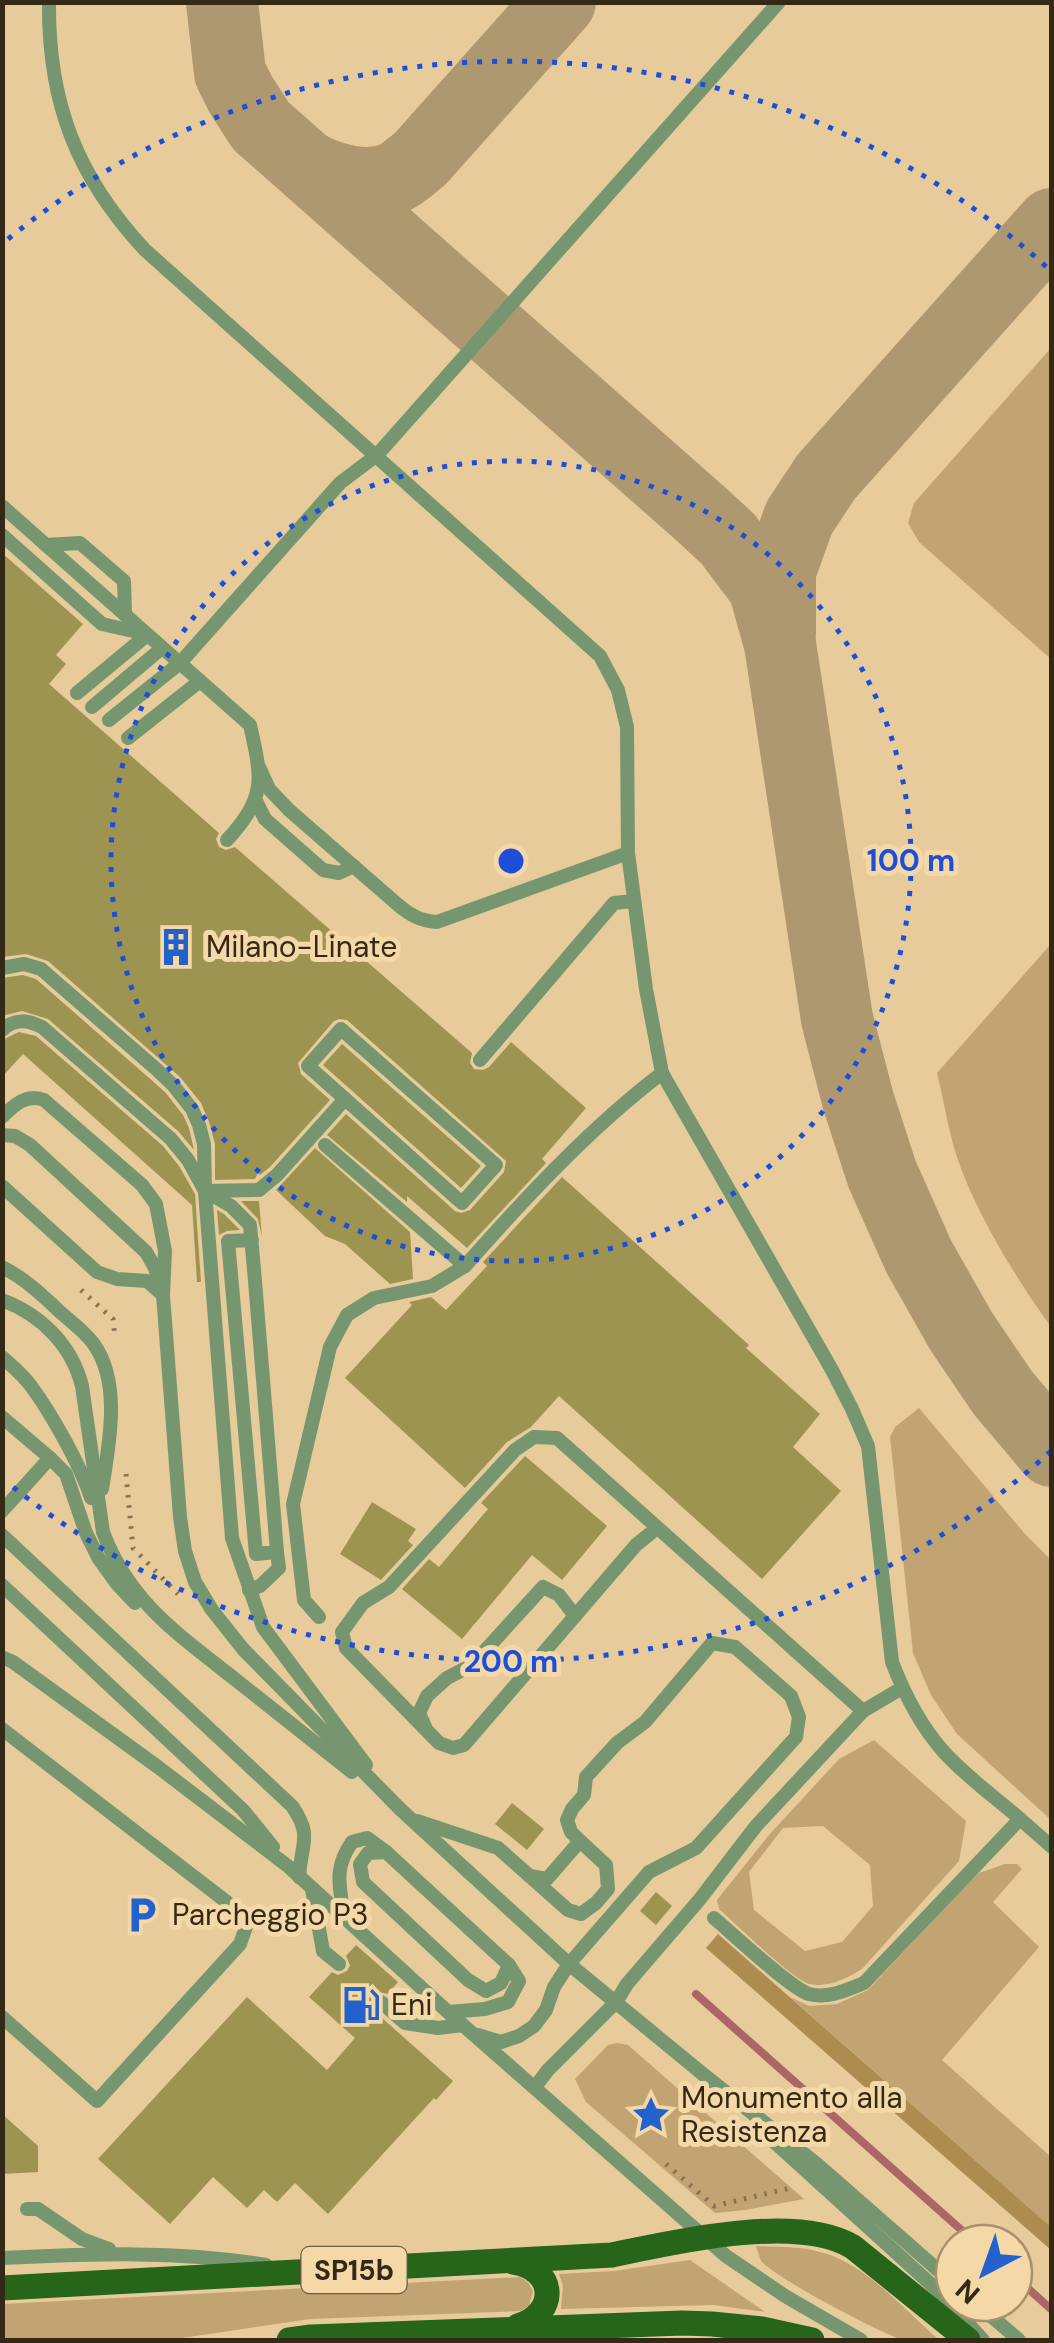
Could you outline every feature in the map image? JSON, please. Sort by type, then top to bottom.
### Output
[{"type":"main road","points":[[705,2239],[762,2231],[811,2232],[842,2240],[968,2340]]},
{"type":"main road","name":"SP15b","points":[[2,2288],[513,2262],[612,2255],[705,2239]]},
{"type":"main road","points":[[508,2329],[532,2322],[547,2298],[544,2280],[538,2272],[513,2262]]},
{"type":"main road","name":"SP15b","points":[[289,2340],[653,2323],[762,2329],[812,2340]]},
{"type":"lane","points":[[49,2],[50,57],[65,122],[79,156],[118,222],[144,250],[600,656],[618,690],[627,727],[628,853],[646,989],[662,1072],[832,1370],[868,1446],[892,1662],[902,1688],[944,1752],[1052,1847]]},
{"type":"lane","points":[[108,720],[180,663],[340,483],[376,455],[779,2]]},
{"type":"lane","points":[[2,506],[250,725],[259,767],[269,789],[414,918],[437,922],[628,853]]},
{"type":"lane","points":[[2,536],[102,624],[147,634]]},
{"type":"lane","points":[[46,545],[80,544],[124,581],[125,615]]},
{"type":"lane","points":[[77,693],[147,634]]},
{"type":"lane","points":[[92,706],[162,648]]},
{"type":"lane","points":[[128,738],[200,681]]},
{"type":"lane","points":[[227,840],[256,801],[259,767]]},
{"type":"lane","points":[[256,801],[265,819],[323,870],[339,873],[354,866]]},
{"type":"lane","points":[[480,1060],[614,903],[634,901]]},
{"type":"lane","points":[[2,968],[24,964],[41,969],[173,1085],[200,1125],[232,1538],[263,1627],[405,1814]]},
{"type":"lane","points":[[2,1030],[11,1022],[29,1021],[42,1027],[171,1139],[205,1192],[231,1206],[250,1225],[279,1568],[260,1586],[249,1590]]},
{"type":"lane","points":[[341,1029],[496,1165],[462,1203],[344,1099],[308,1066],[341,1029]]},
{"type":"lane","points":[[319,1618],[304,1600],[293,1504],[330,1347],[347,1315],[374,1298],[432,1286],[465,1266],[524,1198],[622,1104],[662,1072]]},
{"type":"lane","points":[[2,1118],[22,1101],[37,1097],[44,1100],[142,1184],[156,1204],[165,1251],[163,1294],[185,1551],[195,1582],[243,1649],[405,1814],[569,1964],[818,2165],[934,2266]]},
{"type":"lane","points":[[205,1192],[258,1190],[277,1175],[344,1099]]},
{"type":"lane","points":[[2,1135],[15,1136],[30,1144],[130,1235],[155,1268],[163,1294]]},
{"type":"lane","points":[[326,1145],[465,1266]]},
{"type":"lane","points":[[2,1186],[97,1272],[117,1279],[147,1281],[163,1294]]},
{"type":"lane","points":[[252,1240],[228,1241],[256,1554],[278,1552]]},
{"type":"lane","points":[[2,1266],[30,1284],[91,1340],[102,1358],[112,1407],[100,1504]]},
{"type":"lane","points":[[2,1300],[17,1305],[40,1322],[70,1352],[77,1365],[102,1532]]},
{"type":"lane","points":[[2,1357],[28,1382],[44,1405],[86,1480],[111,1555],[160,1620]]},
{"type":"lane","points":[[2,1417],[66,1474],[86,1534],[99,1559],[135,1604],[405,1814],[498,1848],[568,1910],[581,1914],[596,1904],[608,1888],[606,1866],[571,1832],[567,1820],[584,1795],[586,1777],[616,1743],[645,1722],[712,1643],[735,1647],[791,1696],[799,1716],[796,1738],[696,1848],[649,1872],[569,1964],[534,2026],[501,2042],[468,2029],[405,2023],[381,2002]]},
{"type":"lane","points":[[657,1528],[636,1544],[464,1745],[452,1748],[438,1744],[346,1648],[342,1632],[363,1603],[389,1587],[516,1450],[534,1437],[557,1438],[862,1711]]},
{"type":"lane","points":[[2,1511],[50,1458]]},
{"type":"lane","points":[[2,1535],[292,1806],[304,1824],[306,1838],[294,1872]]},
{"type":"lane","points":[[2,1585],[10,1598],[243,1810],[294,1872]]},
{"type":"lane","points":[[427,1731],[419,1713],[427,1696],[447,1678],[472,1665],[543,1587],[559,1595],[576,1616]]},
{"type":"lane","points":[[2,1657],[158,1766],[294,1872],[726,2256],[861,2340]]},
{"type":"lane","points":[[535,2088],[616,2002],[756,1826],[862,1711],[902,1688]]},
{"type":"lane","points":[[2,1730],[232,1906],[247,1924],[240,1944],[97,2102],[2,2017]]},
{"type":"lane","points":[[714,1918],[792,1984],[808,1994],[833,1995],[864,1982],[1020,1819]]},
{"type":"lane","points":[[344,1918],[338,1875],[342,1856],[352,1842],[367,1838],[509,1965],[519,1982],[508,2002],[485,2009],[448,2012]]},
{"type":"lane","points":[[530,1876],[547,1878],[580,1841]]},
{"type":"lane","points":[[386,1852],[368,1853],[360,1864],[362,1882],[468,1980],[486,1991],[501,1982],[509,1965]]},
{"type":"lane","points":[[312,1888],[324,1951],[339,1964]]},
{"type":"lane","points":[[704,2075],[935,2288],[983,2340]]},
{"type":"lane","points":[[27,2210],[38,2209],[82,2239],[124,2253]]},
{"type":"lane","points":[[2,2258],[124,2253],[208,2256],[308,2272]]},
{"type":"lane","points":[[999,2323],[1019,2340]]},
{"type":"path","points":[[666,2164],[714,2206],[798,2186]]},
{"type":"shaded area","points":[[1051,348],[1051,659],[919,542],[908,523],[914,503]]},
{"type":"shaded area","points":[[1051,944],[1051,1327],[1011,1267],[965,1179],[937,1073]]},
{"type":"shaded area","points":[[919,1408],[1051,1560],[1051,1820],[957,1734],[931,1695],[913,1653],[890,1437],[895,1427]]},
{"type":"shaded area","points":[[874,1740],[966,1821],[959,1861],[862,1969],[838,1981],[817,1985],[802,1980],[778,1963],[719,1909],[717,1900],[769,1835],[839,1759]],"holes":[[[823,1826],[870,1865],[873,1906],[842,1942],[805,1951],[754,1910],[749,1872],[783,1828]]]},
{"type":"shaded area","points":[[1017,1864],[1022,1869],[993,1902],[1039,1947],[942,2060],[1051,2157],[1051,2227],[790,1997],[809,2006],[837,2004],[868,1990],[969,1882],[979,1873]]},
{"type":"shaded area","points":[[718,1934],[1051,2227],[1051,2250],[1034,2235],[1034,2223],[1020,2223],[706,1948]]},
{"type":"shaded area","points":[[608,2045],[628,2045],[804,2199],[715,2213],[586,2102],[575,2079]]},
{"type":"shaded area","points":[[756,2246],[792,2247],[842,2260],[872,2280],[939,2340],[904,2340],[850,2315],[770,2269],[761,2261]]},
{"type":"shaded area","points":[[690,2260],[765,2312],[713,2305],[561,2309],[563,2286],[559,2274]]},
{"type":"shaded area","points":[[520,2277],[533,2291],[529,2306],[520,2311],[310,2319],[169,2340],[3,2340],[2,2304]]},
{"type":"building","name":"Milano-Linate","points":[[2,553],[83,624],[56,655],[66,664],[49,684],[219,833],[219,847],[235,847],[472,1053],[470,1063],[474,1069],[489,1067],[511,1042],[586,1108],[542,1159],[546,1163],[467,1248],[327,1135],[346,1114],[461,1213],[470,1210],[504,1172],[506,1161],[347,1020],[334,1021],[298,1063],[301,1074],[330,1100],[255,1179],[215,1180],[215,1144],[209,1122],[201,1103],[180,1077],[48,961],[26,954],[2,957]]},
{"type":"building","points":[[23,975],[36,979],[165,1092],[183,1115],[194,1150],[178,1131],[48,1019],[22,1011],[2,1016],[2,978]]},
{"type":"building","points":[[19,1032],[36,1036],[163,1146],[179,1166],[195,1194],[201,1282],[197,1282],[192,1205],[23,1054],[2,1077],[2,1040]]},
{"type":"building","points":[[342,1044],[481,1166],[461,1188],[323,1065]]},
{"type":"building","points":[[315,1148],[410,1232],[413,1279],[390,1284],[345,1244],[325,1236],[276,1190]]},
{"type":"building","points":[[562,1177],[820,1414],[793,1447],[841,1491],[762,1579],[559,1396],[531,1427],[507,1442],[465,1488],[345,1378],[412,1305],[409,1302],[431,1297],[446,1310],[487,1266],[483,1262]]},
{"type":"building","points":[[241,1201],[259,1201],[262,1237],[258,1219]]},
{"type":"building","points":[[217,1210],[224,1214],[240,1230],[219,1235]]},
{"type":"building","points":[[525,1456],[607,1526],[562,1580],[532,1555],[462,1639],[402,1589],[429,1559],[439,1567],[488,1509],[481,1503]]},
{"type":"building","points":[[372,1502],[416,1529],[408,1541],[413,1545],[381,1580],[340,1554]]},
{"type":"building","points":[[512,1803],[544,1829],[527,1850],[495,1824]]},
{"type":"building","points":[[656,1892],[672,1906],[656,1925],[640,1911]]},
{"type":"building","points":[[356,1945],[398,1982],[388,1994],[379,1992],[372,1996],[373,2010],[453,2081],[328,2214],[295,2183],[277,2202],[264,2190],[247,2208],[213,2177],[170,2224],[98,2159],[247,1997],[327,2070],[355,2038],[309,1997],[332,1972],[338,1975],[347,1971],[350,1965],[346,1956]]},
{"type":"building","points":[[2,2114],[38,2146],[38,2172],[2,2174]]},
{"type":"waterway","points":[[696,1994],[954,2223]]},
{"type":"waterway","points":[[1034,2294],[1052,2310]]},
{"type":"taxiway","points":[[222,2],[230,73],[261,126],[702,515],[728,539],[764,587],[780,644],[837,1019],[882,1174],[919,1257],[961,1331],[1003,1393],[1052,1451]]},
{"type":"taxiway","points":[[308,167],[361,183],[401,174],[420,159],[560,2]]},
{"type":"taxiway","points":[[780,633],[780,571],[799,518],[826,477],[1052,224]]},
{"type":"place","name":"Milano-Linate","points":[[176,947]]},
{"type":"place","name":"Parcheggio P3","points":[[142,1915]]},
{"type":"place","name":"Eni","points":[[361,2005]]},
{"type":"place","name":"Monumento alla Resistenza","points":[[651,2115]]}]
